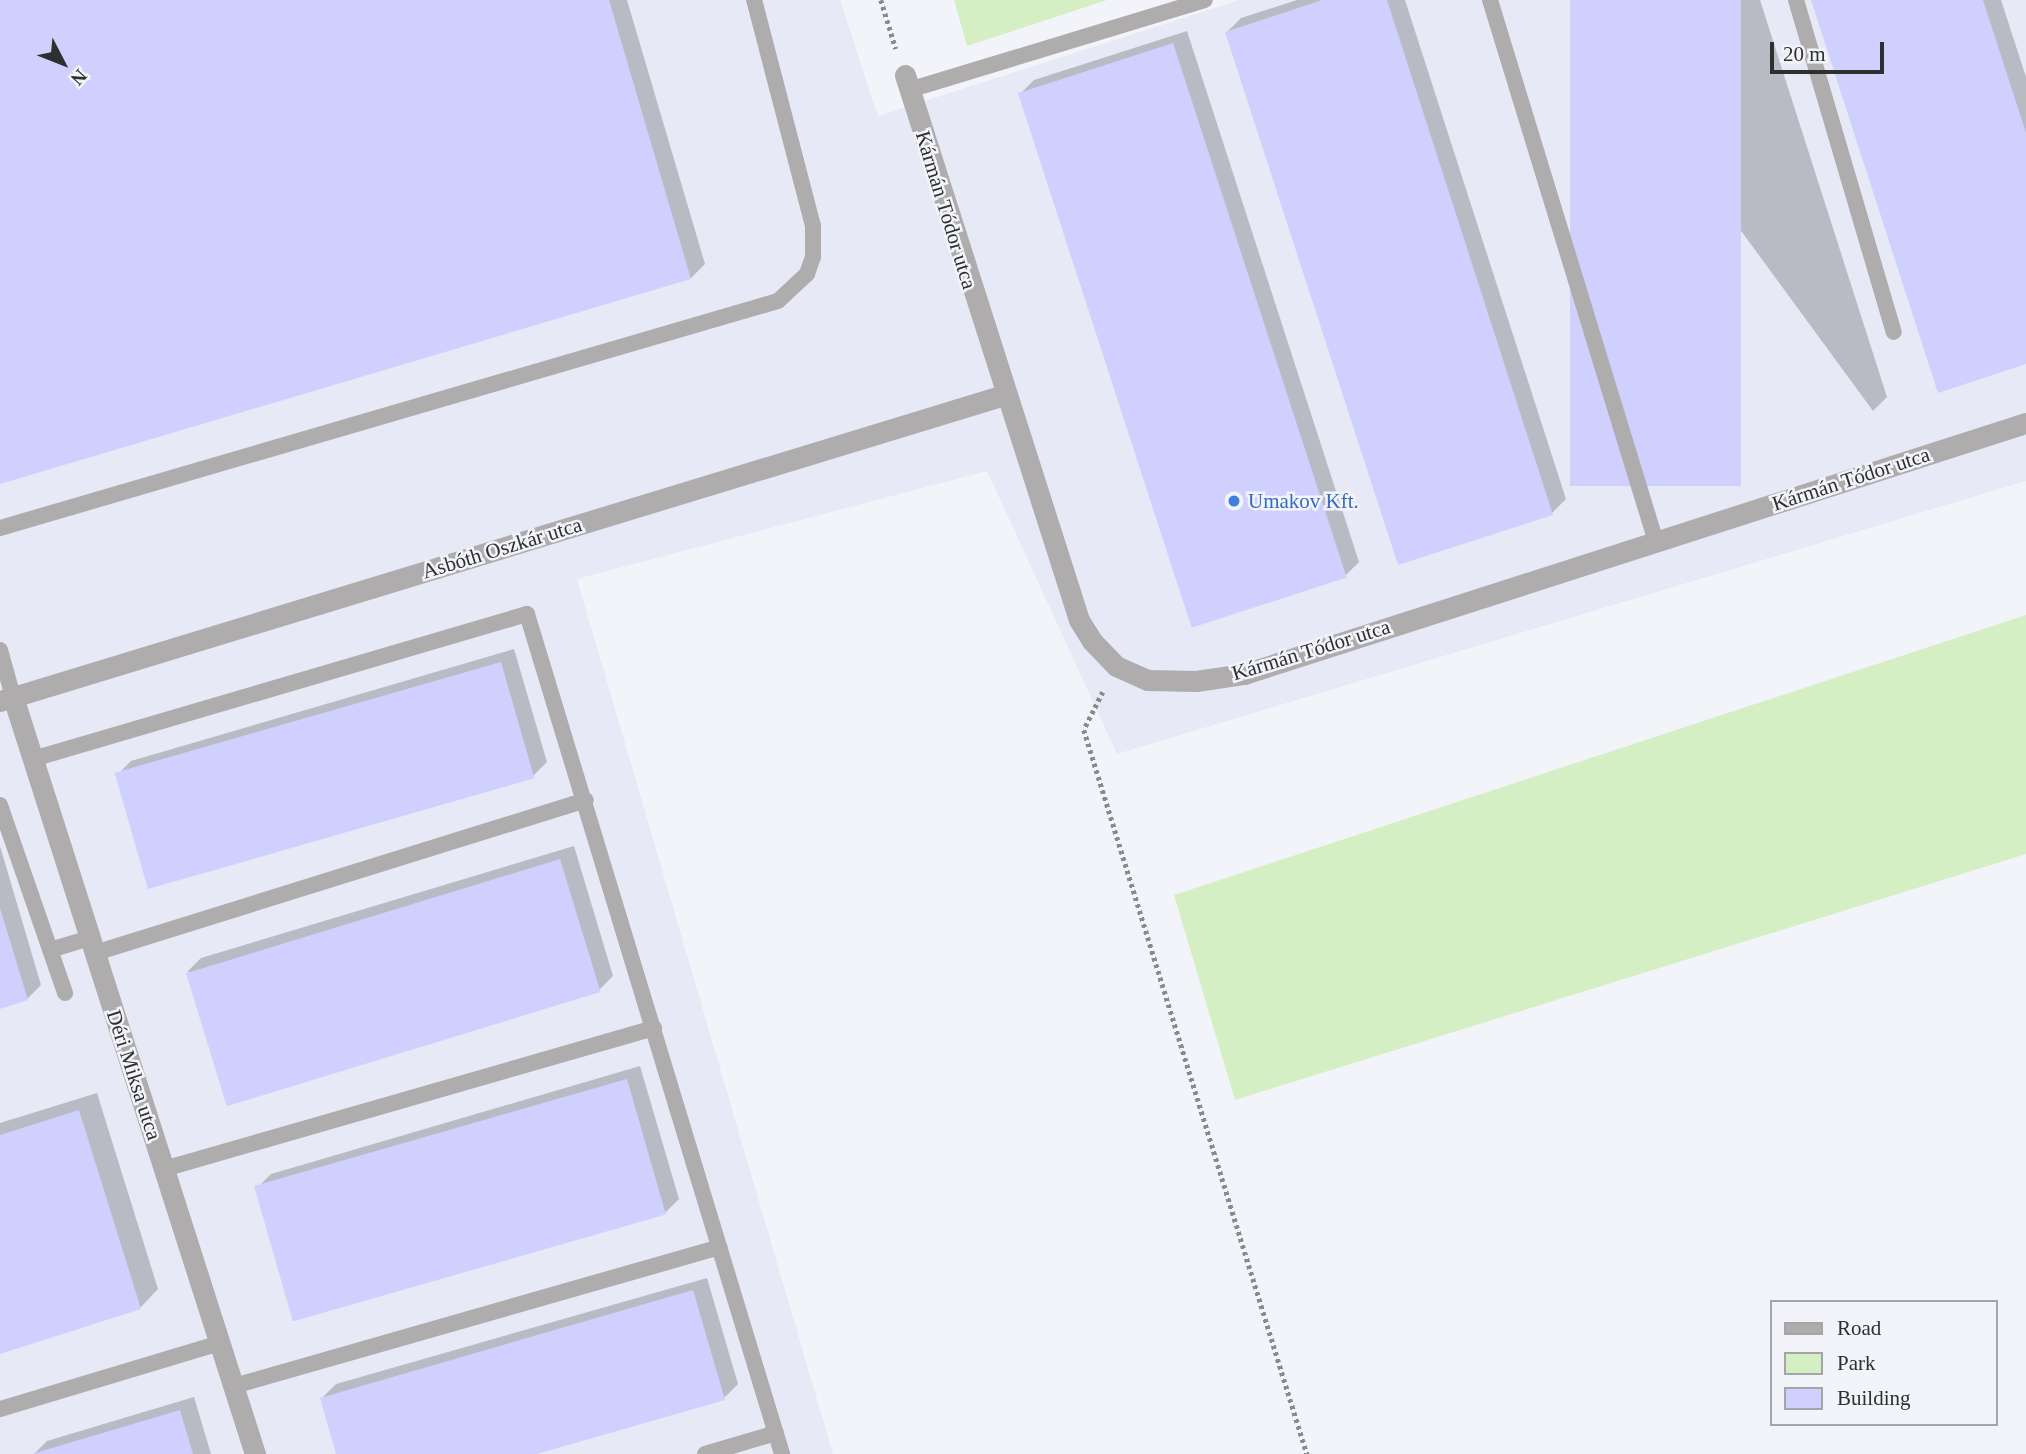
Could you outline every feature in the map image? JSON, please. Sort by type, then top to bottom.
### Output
[{"type":"street","name":"Kármán Tódor utca","points":[[907,82],[1004,395],[1079,620],[1092,641],[1116,666],[1147,680],[1170,682],[1244,674],[2026,423]]},
{"type":"street","name":"Asbóth Oszkár utca","points":[[7,699],[1004,395]]},
{"type":"street","name":"Déri Miksa utca","points":[[7,699],[33,759],[256,1454]]},
{"type":"lane","points":[[0,528],[778,301],[807,274],[813,257],[813,226],[754,0]]},
{"type":"lane","points":[[907,82],[1205,0]]},
{"type":"lane","points":[[1490,0],[1656,542]]},
{"type":"lane","points":[[1796,0],[1894,332]]},
{"type":"lane","points":[[33,759],[527,614],[586,800],[782,1454]]},
{"type":"lane","points":[[0,650],[7,699]]},
{"type":"lane","points":[[50,950],[93,945],[586,800]]},
{"type":"lane","points":[[0,805],[65,993]]},
{"type":"lane","points":[[164,1169],[654,1028]]},
{"type":"lane","points":[[234,1386],[720,1247]]},
{"type":"lane","points":[[0,1409],[220,1343]]},
{"type":"lane","points":[[705,1454],[776,1433]]},
{"type":"path","points":[[881,0],[907,82]]},
{"type":"path","points":[[1116,666],[1084,730],[1307,1454]]},
{"type":"shaded area","points":[[0,0],[840,0],[878,116],[1239,0],[2026,0],[2026,481],[1117,754],[987,471],[577,579],[833,1454],[0,1454]]},
{"type":"green space","points":[[954,0],[1107,0],[967,46]]},
{"type":"green space","points":[[2026,615],[2026,854],[1235,1100],[1174,895]]},
{"type":"building","points":[[0,0],[609,0],[691,279],[0,484]]},
{"type":"building","points":[[1322,0],[1387,0],[1553,515],[1398,565],[1225,32]]},
{"type":"building","points":[[1570,0],[1741,0],[1741,486],[1570,486]]},
{"type":"building","points":[[1811,0],[1983,0],[2026,133],[2026,364],[1938,393]]},
{"type":"building","points":[[1173,43],[1347,577],[1192,628],[1018,93]]},
{"type":"building","points":[[501,662],[534,778],[148,889],[115,773]]},
{"type":"building","points":[[560,859],[601,992],[227,1106],[186,973]]},
{"type":"building","points":[[0,908],[28,1000],[0,1009]]},
{"type":"building","points":[[627,1079],[666,1215],[293,1321],[254,1186]]},
{"type":"building","points":[[79,1110],[141,1309],[0,1354],[0,1135]]},
{"type":"building","points":[[693,1290],[725,1400],[537,1454],[336,1454],[320,1398]]},
{"type":"building","points":[[180,1410],[193,1454],[35,1453]]},
{"type":"place","name":"Umakov Kft.","points":[[1234,501]]}]
